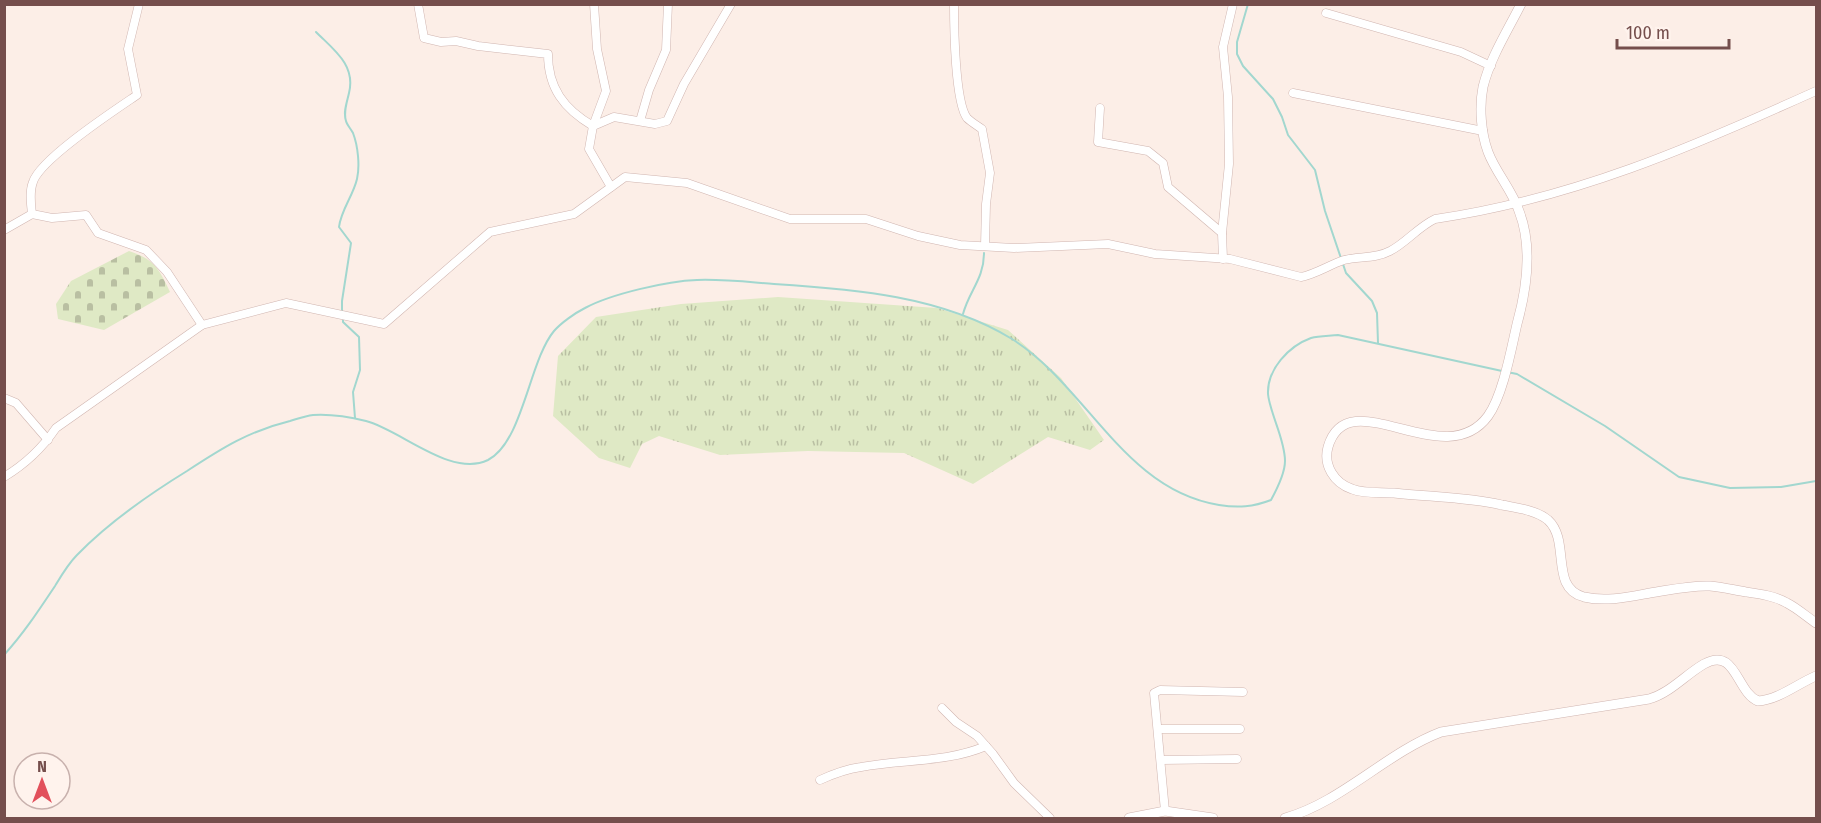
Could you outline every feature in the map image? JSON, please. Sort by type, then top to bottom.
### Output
[{"type":"street","points":[[32,214],[30,194],[33,179],[94,124],[137,95],[128,49],[139,4]]},
{"type":"street","points":[[418,4],[424,38],[548,54],[555,90],[573,114],[593,126]]},
{"type":"street","points":[[594,4],[597,49],[606,91],[593,126],[589,149],[611,187]]},
{"type":"street","points":[[640,121],[649,90],[666,50],[668,4]]},
{"type":"street","points":[[593,126],[614,117],[655,124],[667,122],[684,84],[731,4]]},
{"type":"street","points":[[954,4],[960,99],[967,118],[982,129],[990,173],[986,204],[985,246]]},
{"type":"street","points":[[1223,259],[1222,233],[1229,164],[1228,97],[1223,47],[1233,4]]},
{"type":"street","points":[[1521,4],[1483,88],[1483,131],[1488,153],[1516,204],[1526,238],[1527,284],[1509,358],[1493,407],[1479,426],[1460,435],[1440,437],[1369,421],[1350,421],[1337,432],[1328,446],[1328,468],[1334,478],[1353,490],[1479,501],[1506,506],[1542,517],[1550,522],[1559,541],[1564,579],[1574,593],[1583,597],[1609,599],[1711,586],[1774,598],[1787,603],[1816,623]]},
{"type":"street","points":[[1326,13],[1461,52],[1491,66]]},
{"type":"street","points":[[4,477],[15,471],[48,440],[56,428],[202,326],[286,303],[384,324],[490,232],[574,214],[625,177],[687,183],[790,219],[867,219],[918,236],[960,244],[1014,249],[1108,243],[1155,254],[1223,259],[1301,277],[1310,276],[1346,260],[1378,256],[1390,251],[1435,219],[1516,204],[1568,190],[1682,151],[1816,91]]},
{"type":"street","points":[[1293,93],[1483,131]]},
{"type":"street","points":[[1100,108],[1098,142],[1148,151],[1163,163],[1168,187],[1222,233]]},
{"type":"street","points":[[4,230],[32,214],[52,218],[86,215],[98,233],[146,250],[167,273],[202,326]]},
{"type":"street","points":[[4,398],[16,404],[48,440]]},
{"type":"street","points":[[1285,819],[1337,793],[1412,746],[1441,732],[1649,699],[1660,695],[1709,661],[1725,662],[1732,668],[1746,693],[1758,701],[1776,698],[1816,676]]},
{"type":"street","points":[[1165,811],[1153,696],[1157,691],[1243,692]]},
{"type":"street","points":[[942,708],[956,722],[977,736],[1014,783],[1050,819]]},
{"type":"street","points":[[1158,729],[1240,729]]},
{"type":"street","points":[[820,780],[859,767],[940,759],[962,755],[986,746]]},
{"type":"street","points":[[1161,760],[1237,759]]},
{"type":"street","points":[[1129,819],[1165,811],[1213,819]]},
{"type":"green space","points":[[129,251],[150,261],[155,266],[170,292],[104,330],[58,319],[56,304],[71,281]]},
{"type":"green space","points":[[778,297],[937,308],[1008,330],[1061,378],[1104,440],[1090,450],[1048,437],[973,484],[904,453],[808,451],[720,455],[659,436],[642,444],[630,468],[599,458],[553,416],[558,356],[596,317],[681,304]]},
{"type":"waterway","points":[[1248,4],[1237,42],[1237,54],[1243,66],[1273,99],[1288,135],[1315,170],[1325,211],[1346,273],[1372,301],[1377,313],[1378,343]]},
{"type":"waterway","points":[[316,32],[342,59],[349,74],[350,83],[345,118],[355,138],[358,156],[357,179],[339,227],[351,243],[342,313]]},
{"type":"waterway","points":[[963,314],[982,270],[984,253]]},
{"type":"waterway","points":[[4,655],[31,621],[71,562],[89,543],[143,499],[224,448],[275,425],[310,415],[326,415],[366,421],[380,426],[426,451],[458,463],[474,464],[488,460],[500,451],[510,436],[545,344],[554,331],[577,313],[596,303],[624,293],[655,286],[685,281],[716,280],[835,289],[897,297],[957,313],[985,324],[1012,339],[1039,359],[1108,434],[1157,479],[1186,495],[1226,506],[1239,507],[1271,500],[1285,466],[1280,435],[1269,402],[1271,376],[1275,367],[1287,353],[1311,338],[1338,335],[1502,371]]},
{"type":"waterway","points":[[343,318],[343,322],[359,337],[360,370],[353,392],[355,418]]},
{"type":"waterway","points":[[1507,372],[1517,374],[1605,426],[1679,477],[1730,488],[1781,487],[1816,481]]}]
